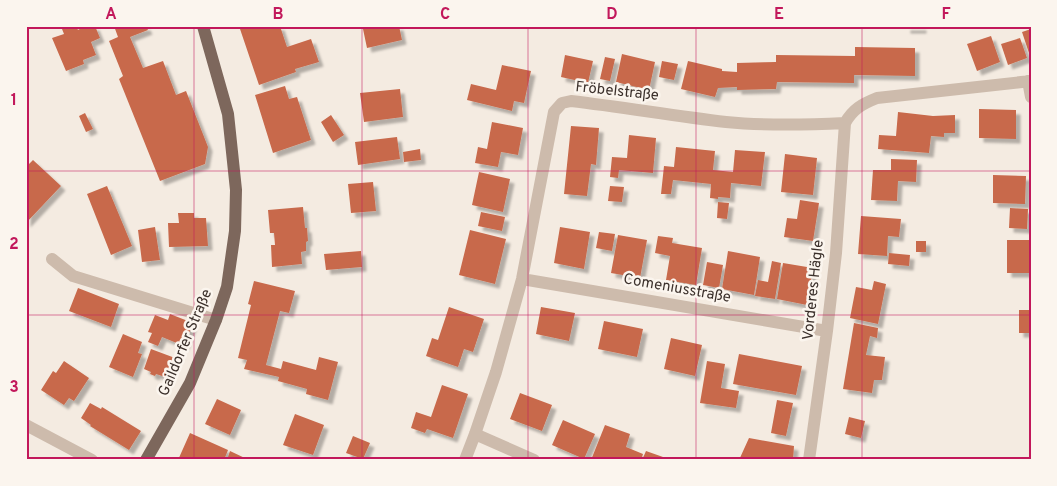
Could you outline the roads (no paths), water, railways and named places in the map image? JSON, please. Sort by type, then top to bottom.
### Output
[{"type":"main road","name":"Gaildorfer Straße","points":[[146,460],[190,383],[216,320],[227,287],[235,231],[236,190],[228,114],[202,26]]},
{"type":"street","points":[[845,124],[850,114],[860,105],[877,98],[1029,81],[1031,97]]},
{"type":"street","name":"Fröbelstraße","points":[[465,460],[496,372],[522,279],[554,112],[562,103],[570,101],[728,122],[799,125],[845,124]]},
{"type":"street","name":"Vorderes Hägle","points":[[808,460],[827,331],[836,253],[845,124]]},
{"type":"street","points":[[52,259],[73,276],[216,320]]},
{"type":"street","name":"Comeniusstraße","points":[[522,279],[827,331]]},
{"type":"street","points":[[26,425],[92,460]]},
{"type":"street","points":[[475,434],[534,460]]}]
